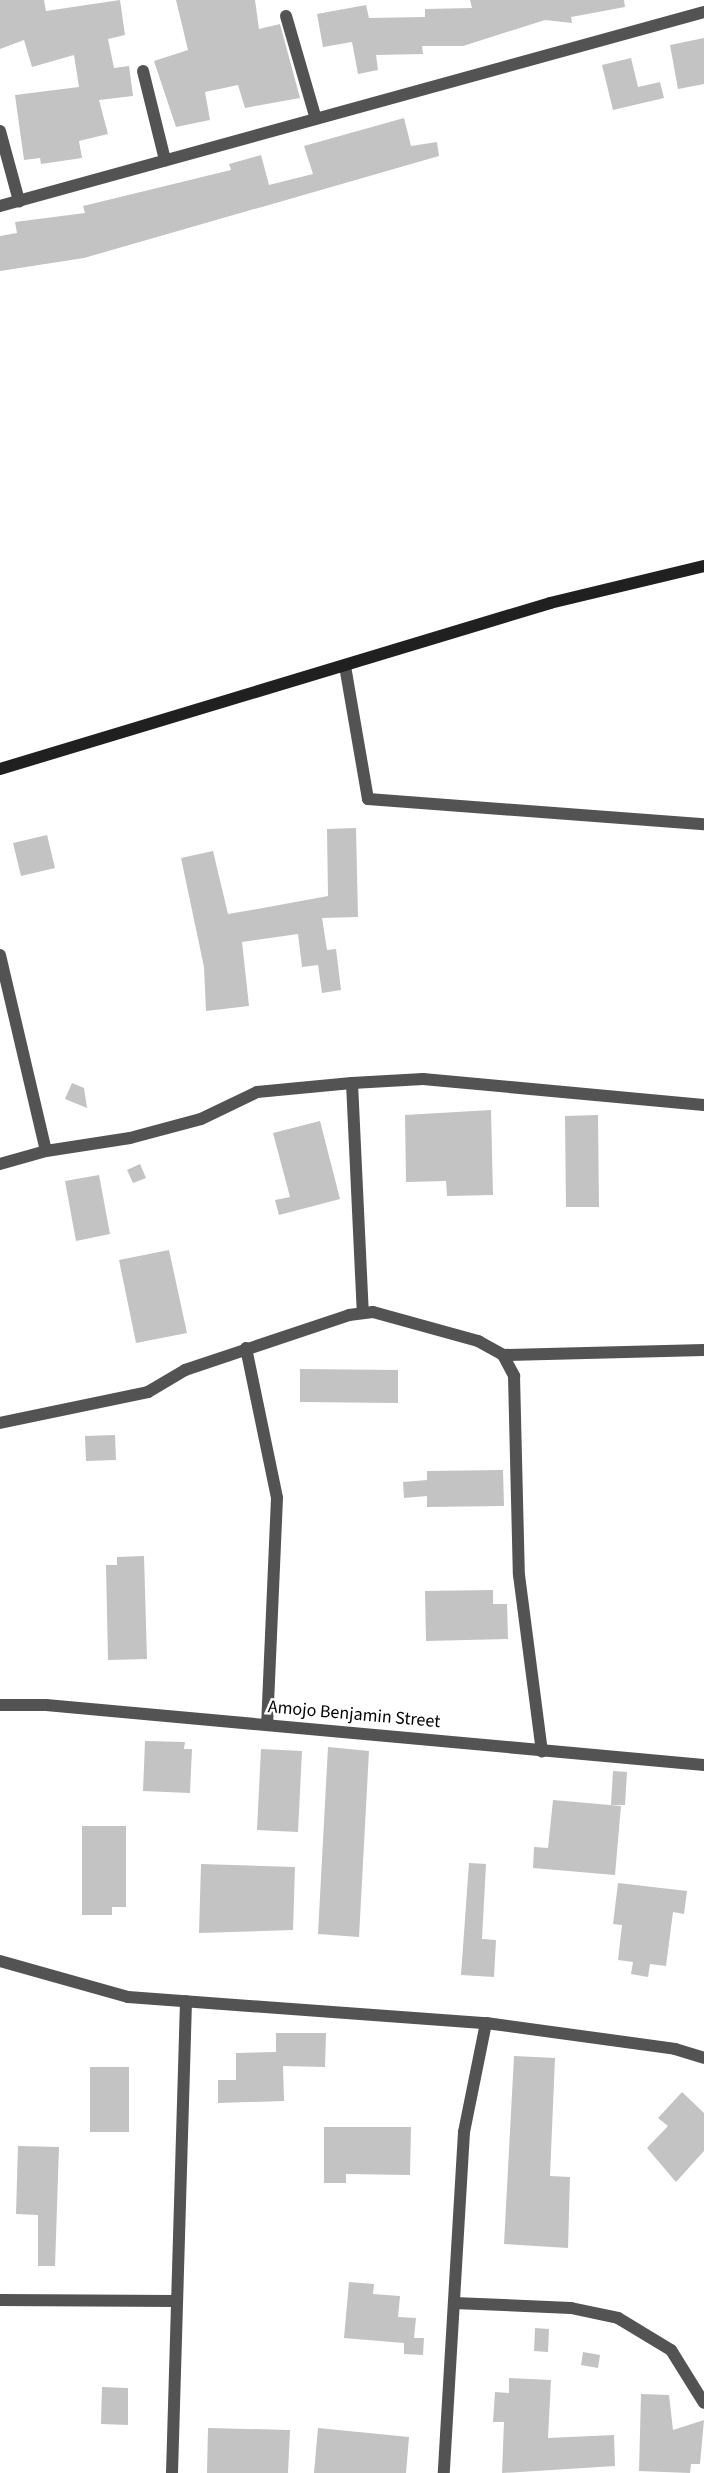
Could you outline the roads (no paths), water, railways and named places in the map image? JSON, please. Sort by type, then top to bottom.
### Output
[{"type":"street","points":[[0,206],[704,12]]},
{"type":"street","points":[[286,16],[316,119]]},
{"type":"street","points":[[143,71],[165,160]]},
{"type":"street","points":[[0,131],[19,201]]},
{"type":"street","points":[[0,769],[550,603],[704,566]]},
{"type":"street","points":[[345,666],[368,799],[704,824]]},
{"type":"street","points":[[0,955],[46,1151]]},
{"type":"street","points":[[0,1164],[46,1151],[130,1138],[201,1119],[257,1092],[352,1083],[423,1079],[704,1105]]},
{"type":"street","points":[[352,1083],[363,1313]]},
{"type":"street","points":[[0,1423],[148,1392],[185,1370],[246,1348],[363,1313],[478,1341],[503,1355],[704,1350]]},
{"type":"street","points":[[246,1348],[277,1498],[267,1725]]},
{"type":"street","points":[[503,1355],[514,1376],[519,1575],[542,1752]]},
{"type":"street","name":"Amojo Benjamin Street","points":[[0,1706],[46,1705],[704,1765]]},
{"type":"street","points":[[0,1961],[53,1974],[80,1987],[186,2001],[486,2023],[675,2049],[704,2058]]},
{"type":"street","points":[[172,2473],[186,2001]]},
{"type":"street","points":[[444,2473],[464,2132],[486,2023]]},
{"type":"street","points":[[0,2300],[176,2301]]},
{"type":"street","points":[[454,2303],[571,2308],[618,2318],[671,2350],[704,2403]]}]
